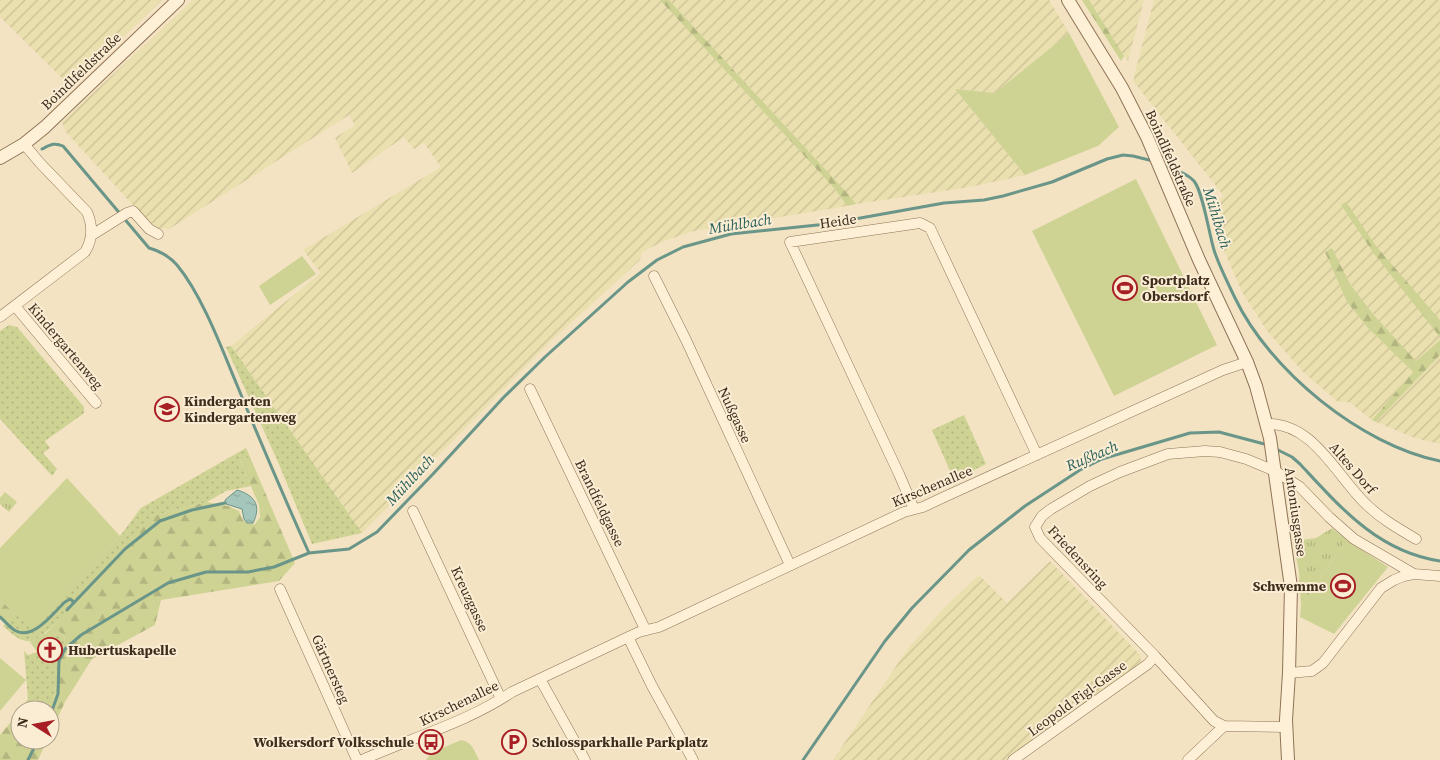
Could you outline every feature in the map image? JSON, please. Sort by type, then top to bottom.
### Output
[{"type":"street","name":"Boindlfeldstraße","points":[[0,158],[24,144],[45,126],[178,0]]},
{"type":"street","name":"Boindlfeldstraße","points":[[1068,0],[1122,88],[1154,151],[1199,260],[1247,362]]},
{"type":"street","points":[[0,317],[85,252],[92,234],[91,220],[87,212],[24,144]]},
{"type":"street","points":[[92,234],[133,211],[150,229],[158,234]]},
{"type":"street","name":"Heide","points":[[914,509],[790,242],[920,222],[930,228],[1037,456]]},
{"type":"street","name":"Nußgasse","points":[[654,276],[686,340],[790,565]]},
{"type":"street","name":"Kindergartenweg","points":[[15,306],[96,403]]},
{"type":"street","name":"Antoniusgasse","points":[[1247,362],[1256,386],[1270,438],[1291,587],[1286,727],[1288,760]]},
{"type":"street","name":"Kirschenallee","points":[[362,760],[428,734],[628,637],[666,624],[904,512],[942,498],[1224,370],[1247,362]]},
{"type":"street","name":"Brandfeldgasse","points":[[530,389],[645,630]]},
{"type":"street","name":"Altes Dorf","points":[[1267,424],[1278,424],[1306,438],[1325,455],[1366,505],[1389,523],[1416,539]]},
{"type":"street","name":"Friedensring","points":[[1224,726],[1214,721],[1155,656],[1035,531],[1037,522],[1042,516],[1090,486],[1120,472],[1168,454],[1205,451],[1220,452],[1274,467]]},
{"type":"street","points":[[1274,467],[1300,487],[1329,517],[1354,538],[1414,574]]},
{"type":"street","name":"Kreuzgasse","points":[[413,511],[501,699]]},
{"type":"street","points":[[1289,673],[1312,671],[1322,663],[1381,588],[1394,580],[1414,574],[1440,576]]},
{"type":"street","name":"Gärtnersteg","points":[[280,590],[358,760]]},
{"type":"street","points":[[628,637],[652,686],[693,760]]},
{"type":"street","name":"Leopold Figl-Gasse","points":[[1013,760],[1148,664],[1155,656]]},
{"type":"street","points":[[540,679],[585,760]]},
{"type":"street","points":[[1188,760],[1224,726],[1286,727]]},
{"type":"shaded area","points":[[0,0],[162,0],[71,87],[0,17]]},
{"type":"shaded area","points":[[193,0],[660,0],[835,189],[847,206],[694,231],[664,241],[642,252],[640,260],[552,340],[362,533],[231,346],[321,273],[303,250],[441,167],[424,143],[414,149],[404,137],[352,173],[335,138],[355,125],[349,115],[169,229],[158,228],[143,216],[66,132],[62,122]]},
{"type":"shaded area","points":[[669,0],[1049,0],[1069,33],[995,93],[955,89],[1025,175],[970,187],[856,204]]},
{"type":"shaded area","points":[[1089,0],[1144,0],[1128,61],[1124,56]]},
{"type":"shaded area","points":[[1154,0],[1440,0],[1440,340],[1416,361],[1373,314],[1350,284],[1332,249],[1325,252],[1347,302],[1368,328],[1413,372],[1372,420],[1349,402],[1338,402],[1302,371],[1268,332],[1242,292],[1222,246],[1212,205],[1224,196],[1134,82]]},
{"type":"shaded area","points":[[1440,355],[1440,444],[1415,438],[1376,422]]},
{"type":"shaded area","points":[[1050,561],[1140,655],[1141,662],[1005,760],[833,760],[909,647],[947,605],[979,575],[1007,603]]},
{"type":"green space","points":[[660,0],[669,0],[856,204],[847,206],[835,189]]},
{"type":"green space","points":[[1082,0],[1089,0],[1124,56],[1121,61]]},
{"type":"green space","points":[[1069,33],[1119,127],[1098,146],[1025,175],[955,89],[995,93]]},
{"type":"green space","name":"Sportplatz Obersdorf","points":[[1136,179],[1217,345],[1114,396],[1032,231]]},
{"type":"green space","points":[[1346,202],[1376,246],[1440,320],[1440,337],[1375,255],[1341,205]]},
{"type":"green space","points":[[1332,248],[1350,284],[1373,314],[1416,361],[1440,340],[1440,355],[1376,422],[1372,420],[1413,372],[1368,328],[1347,302],[1325,252]]},
{"type":"green space","points":[[302,256],[316,274],[270,305],[259,286]]},
{"type":"green space","points":[[9,325],[17,327],[84,407],[84,413],[45,441],[50,448],[43,453],[57,469],[52,476],[0,419],[0,331]]},
{"type":"green space","points":[[231,346],[362,533],[312,544],[278,462],[226,347]]},
{"type":"green space","points":[[964,415],[986,464],[954,480],[932,430]]},
{"type":"green space","points":[[246,448],[250,457],[240,461],[251,486],[226,491],[207,502],[151,516],[127,551],[80,600],[40,637],[32,641],[24,640],[16,637],[3,626],[15,613],[31,627],[120,536],[141,508]]},
{"type":"green space","points":[[250,457],[295,563],[279,581],[161,600],[155,625],[92,659],[60,713],[60,700],[53,700],[65,637],[59,631],[37,652],[30,642],[46,633],[86,594],[127,550],[151,516],[207,502],[228,506],[239,511],[244,521],[255,524],[260,517],[259,505],[240,461]]},
{"type":"green space","points":[[67,478],[120,536],[31,628],[0,600],[0,548]]},
{"type":"green space","points":[[5,492],[17,502],[9,512],[0,504],[0,498]]},
{"type":"green space","points":[[1332,528],[1347,540],[1301,606],[1299,572],[1293,541],[1316,538]]},
{"type":"green space","name":"Schwemme","points":[[1347,540],[1388,567],[1334,634],[1300,617],[1301,606]]},
{"type":"green space","points":[[0,600],[15,613],[7,622],[0,616]]},
{"type":"green space","points":[[59,631],[65,637],[53,700],[27,700],[24,651],[28,655],[37,652]]},
{"type":"green space","points":[[0,658],[26,680],[0,711]]},
{"type":"green space","points":[[10,723],[10,750],[42,750],[38,760],[0,760],[0,735]]},
{"type":"green space","points":[[461,740],[470,745],[479,760],[426,760],[431,753]]},
{"type":"water","points":[[237,490],[248,495],[255,502],[257,511],[253,523],[247,523],[242,509],[226,504],[225,500]]},
{"type":"waterway","points":[[42,149],[55,144],[63,146],[149,248],[161,252],[171,259],[186,277],[211,323],[309,553]]},
{"type":"waterway","name":"Mühlbach","points":[[56,700],[58,694],[59,661],[65,649],[81,635],[168,583],[206,572],[248,572],[274,567],[309,553],[349,549],[377,532],[503,398],[545,357],[628,282],[657,260],[683,247],[731,234],[827,224],[944,203],[984,200],[1052,182],[1107,159],[1123,155],[1153,161]]},
{"type":"waterway","name":"Mühlbach","points":[[1164,165],[1188,176],[1194,181],[1203,203],[1214,250],[1235,298],[1251,325],[1271,352],[1294,377],[1321,401],[1350,422],[1380,439],[1410,452],[1440,461]]},
{"type":"waterway","name":"Rußbach","points":[[803,760],[885,641],[912,608],[969,550],[1025,506],[1080,470],[1102,459],[1190,433],[1219,432],[1268,445]]},
{"type":"waterway","name":"Rußbach","points":[[1276,449],[1292,457],[1346,511],[1379,538],[1418,556],[1440,561]]},
{"type":"waterway","points":[[67,610],[125,549],[160,521],[192,510],[225,503]]},
{"type":"waterway","points":[[0,617],[16,631],[30,632],[43,624],[65,602],[70,599],[74,602]]},
{"type":"waterway","name":"Mühlbach","points":[[28,760],[33,750]]},
{"type":"place","name":"Sportplatz Obersdorf","points":[[1125,288]]},
{"type":"place","name":"Kindergarten Kindergartenweg","points":[[167,409]]},
{"type":"place","name":"Schwemme","points":[[1343,586]]},
{"type":"place","name":"Hubertuskapelle","points":[[50,650]]},
{"type":"place","name":"Wolkersdorf Volksschule","points":[[431,742]]},
{"type":"place","name":"Schlossparkhalle Parkplatz","points":[[514,742]]}]
